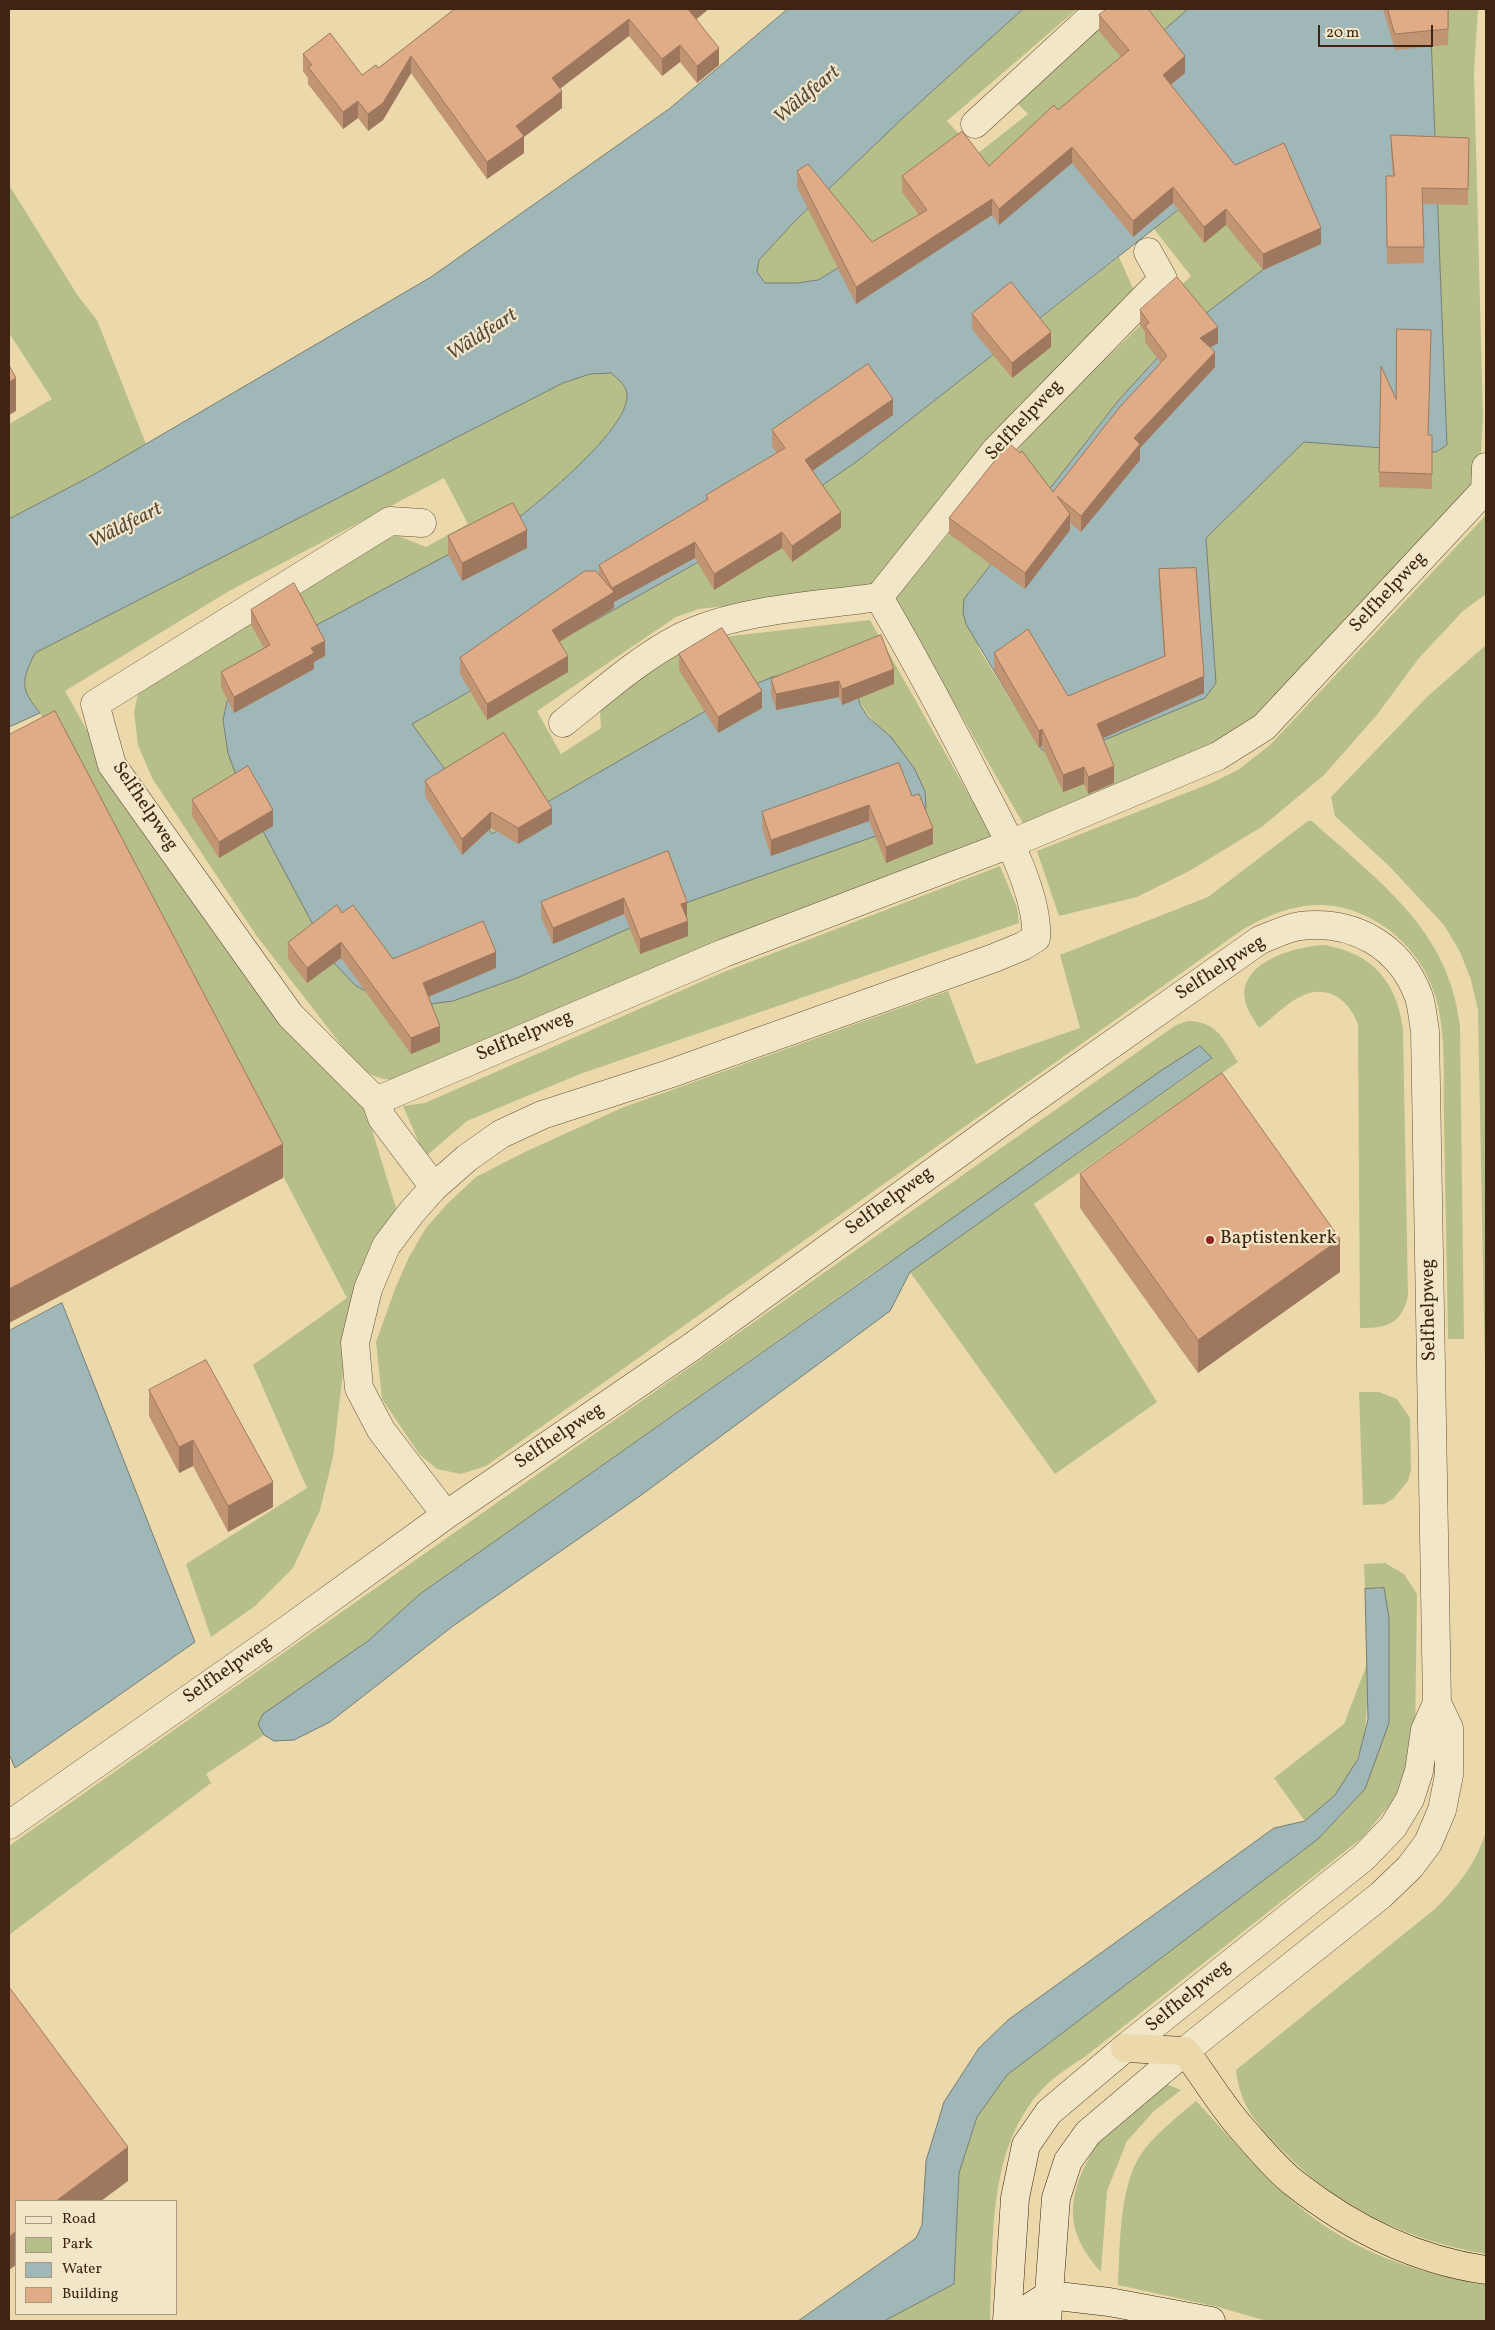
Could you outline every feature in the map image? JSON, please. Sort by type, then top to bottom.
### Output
[{"type":"highway","points":[[1125,2048],[1185,2051],[1243,2130],[1293,2183],[1364,2231],[1408,2250],[1453,2265],[1486,2270]]},
{"type":"street","points":[[975,124],[1100,9]]},
{"type":"street","name":"Selfhelpweg","points":[[879,597],[996,450],[1163,279],[1148,252]]},
{"type":"street","name":"Selfhelpweg","points":[[376,1101],[724,953],[1010,844],[1218,756],[1264,726],[1485,490],[1486,467]]},
{"type":"street","name":"Selfhelpweg","points":[[422,523],[390,521],[95,704],[112,765],[290,1015],[376,1101],[382,1118],[434,1187]]},
{"type":"street","points":[[446,1515],[381,1430],[359,1388],[356,1343],[368,1289],[386,1246],[411,1212],[434,1187],[467,1158],[500,1134],[542,1115],[678,1071],[1023,946],[1036,938],[1037,921],[1010,844],[942,707],[879,597],[741,616],[681,637],[626,673],[563,723]]},
{"type":"street","name":"Selfhelpweg","points":[[9,1825],[446,1515],[693,1346],[1024,1106],[1260,940],[1298,926],[1334,925],[1371,937],[1402,965],[1419,997],[1425,1031],[1436,1703],[1425,1730],[1419,1771],[1410,1799],[1393,1827],[1363,1858],[1125,2048],[1049,2112],[1026,2145],[1015,2198],[1008,2321]]},
{"type":"street","name":"Selfhelpweg","points":[[1048,2308],[1056,2198],[1068,2161],[1088,2133],[1185,2051],[1381,1895],[1410,1867],[1428,1843],[1442,1810],[1449,1775],[1448,1728],[1436,1703]]},
{"type":"street","points":[[1008,2321],[1048,2308],[1109,2302],[1211,2321]]},
{"type":"green space","points":[[1023,9],[1077,9],[947,121],[977,154],[1028,114],[1013,99],[1120,9],[1188,9],[1073,110],[932,211],[818,280],[797,283],[765,283],[757,272],[759,260],[794,222],[906,115]]},
{"type":"green space","points":[[1430,9],[1478,9],[1474,72],[1483,417],[1480,469],[1476,483],[1251,725],[1224,747],[1025,827],[895,599],[1039,424],[1191,276],[1154,229],[1229,170],[1277,261],[1165,348],[1118,401],[964,599],[979,649],[1040,748],[1054,757],[1216,683],[1206,538],[1304,442],[1436,452],[1447,445]]},
{"type":"green space","points":[[9,185],[78,296],[97,320],[146,444],[93,475],[9,519],[9,424],[52,399],[9,333]]},
{"type":"green space","points":[[1119,257],[1135,293],[1019,405],[866,590],[699,609],[676,617],[537,711],[561,754],[601,728],[600,712],[607,699],[690,645],[706,639],[870,620],[994,839],[392,1080],[385,1079],[370,1074],[352,1059],[256,935],[152,778],[138,745],[134,712],[139,689],[342,562],[396,535],[426,547],[468,524],[444,478],[229,591],[65,691],[98,750],[234,952],[332,1077],[346,1092],[364,1104],[397,1211],[345,1355],[333,1457],[320,1510],[293,1568],[255,1606],[211,1637],[186,1564],[307,1488],[253,1365],[347,1298],[40,713],[26,691],[25,678],[35,653],[563,383],[590,374],[611,373],[626,390],[627,398],[623,412],[599,444],[566,477],[522,515],[228,692],[223,720],[228,753],[453,1001],[517,978],[691,901],[771,872],[891,737],[870,716],[855,690],[740,691],[492,834],[412,724],[769,522],[856,462]]},
{"type":"green space","points":[[1486,515],[1486,594],[1463,611],[1419,658],[1376,716],[1324,775],[1263,826],[1191,870],[1137,897],[1059,916],[1037,851],[1209,784],[1238,770],[1270,745]]},
{"type":"green space","points":[[1486,645],[1486,1423],[1478,1010],[1471,980],[1460,952],[1444,925],[1390,867],[1335,816],[1331,797],[1427,697]]},
{"type":"green space","points":[[1308,821],[1312,821],[1362,865],[1407,910],[1426,935],[1442,962],[1453,992],[1460,1026],[1464,1339],[1448,1339],[1444,1053],[1441,1022],[1434,992],[1426,973],[1415,956],[1384,926],[1366,916],[1346,909],[1326,905],[1305,906],[1273,915],[1242,930],[486,1466],[461,1474],[437,1469],[420,1455],[382,1399],[376,1342],[395,1289],[409,1257],[426,1228],[448,1203],[476,1177],[527,1151],[624,1107],[948,991],[976,1064],[1080,1028],[1060,955],[1208,897]]},
{"type":"green space","points":[[1000,866],[1017,907],[1019,923],[580,1074],[467,1121],[425,1157],[403,1106],[425,1103],[719,974]]},
{"type":"green space","points":[[1325,945],[1356,955],[1379,972],[1395,996],[1403,1028],[1408,1296],[1397,1318],[1386,1325],[1378,1327],[1360,1328],[1358,1025],[1355,1017],[1338,997],[1322,992],[1313,992],[1292,1001],[1259,1028],[1245,1000],[1245,987],[1250,976],[1260,966],[1285,953]]},
{"type":"green space","points":[[1188,1021],[1198,1022],[1213,1028],[1219,1033],[1238,1062],[1034,1204],[1157,1402],[1055,1474],[910,1272],[1212,1059],[880,1268],[420,1594],[368,1641],[258,1724],[264,1735],[206,1774],[211,1783],[9,1935],[9,1846],[1176,1025]]},
{"type":"green space","points":[[1359,1392],[1379,1392],[1397,1399],[1410,1418],[1411,1470],[1408,1481],[1393,1499],[1384,1504],[1363,1505]]},
{"type":"green space","points":[[1385,1563],[1404,1574],[1417,1594],[1415,1737],[1405,1775],[1392,1802],[1363,1837],[1086,2056],[1054,2078],[1038,2094],[1021,2118],[1009,2145],[1001,2173],[993,2232],[990,2321],[884,2321],[954,2284],[959,2173],[977,2117],[1007,2075],[1318,1839],[1365,1789],[1384,1588],[1365,1589],[1364,1564]]},
{"type":"green space","points":[[1367,1664],[1367,1700],[1364,1734],[1354,1766],[1346,1781],[1334,1796],[1305,1821],[1274,1778],[1344,1724]]},
{"type":"green space","points":[[1486,1831],[1486,2254],[1457,2248],[1401,2230],[1374,2218],[1324,2187],[1301,2169],[1280,2148],[1250,2113],[1241,2094],[1236,2070],[1436,1908],[1466,1873]]},
{"type":"green space","points":[[1164,2083],[1181,2090],[1154,2111],[1127,2141],[1107,2191],[1101,2272],[1083,2248],[1074,2225],[1074,2200],[1077,2186],[1082,2172],[1101,2140],[1126,2115]]},
{"type":"green space","points":[[1196,2101],[1253,2163],[1283,2192],[1334,2232],[1354,2244],[1396,2262],[1441,2275],[1486,2284],[1486,2321],[1267,2321],[1218,2307],[1118,2285],[1122,2218],[1128,2183],[1134,2168],[1141,2154],[1153,2139]]},
{"type":"water","name":"Wâldfeart","points":[[788,9],[1023,9],[906,115],[794,222],[759,260],[757,272],[765,283],[797,283],[818,280],[932,211],[1073,110],[1188,9],[1430,9],[1447,445],[1436,452],[1304,442],[1206,538],[1216,683],[1205,698],[1073,753],[1054,757],[1040,748],[966,624],[963,613],[964,599],[1118,401],[1166,348],[1197,320],[1264,269],[1229,170],[856,462],[769,522],[412,724],[492,834],[740,691],[772,677],[821,669],[855,690],[861,706],[868,717],[891,737],[914,768],[925,791],[926,808],[907,825],[691,901],[517,978],[453,1001],[416,1006],[385,1001],[356,986],[333,962],[242,792],[228,753],[223,720],[229,692],[272,649],[522,515],[583,461],[613,427],[623,412],[627,398],[626,390],[622,384],[611,373],[590,374],[563,383],[35,653],[27,671],[25,684],[29,697],[40,713],[9,727],[9,519],[93,475],[431,277],[669,109]]},
{"type":"water","points":[[1200,1046],[1212,1058],[910,1272],[890,1311],[640,1496],[453,1626],[330,1722],[294,1740],[274,1741],[264,1735],[258,1724],[263,1714],[368,1641],[420,1594],[1162,1070]]},
{"type":"water","points":[[62,1303],[195,1642],[15,1768],[9,1754],[9,1331]]},
{"type":"water","points":[[1384,1588],[1389,1618],[1389,1723],[1365,1789],[1318,1839],[1007,2075],[977,2117],[959,2173],[954,2284],[884,2321],[798,2321],[916,2238],[922,2225],[926,2161],[944,2102],[979,2048],[1008,2020],[1274,1828],[1305,1821],[1335,1795],[1358,1759],[1368,1719],[1365,1589]]},
{"type":"building","points":[[455,9],[688,9],[719,48],[697,66],[680,45],[662,59],[629,19],[552,78],[562,91],[516,126],[524,136],[487,162],[411,56],[383,103],[368,114],[358,101],[343,112],[308,67],[312,65],[303,54],[330,33],[362,75],[376,65],[378,68]]},
{"type":"building","points":[[1107,9],[1148,9],[1185,56],[1163,75],[1235,165],[1284,143],[1321,228],[1263,254],[1226,209],[1204,227],[1173,187],[1133,221],[1072,147],[999,209],[992,199],[856,287],[797,171],[808,164],[872,242],[927,210],[902,176],[962,131],[989,166],[1054,105],[1058,110],[1129,50],[1099,15]]},
{"type":"building","points":[[1388,9],[1448,9],[1448,29],[1395,34]]},
{"type":"building","points":[[1391,135],[1469,138],[1468,189],[1422,188],[1424,247],[1387,247],[1386,176],[1394,176]]},
{"type":"building","points":[[1177,277],[1218,327],[1200,338],[1215,352],[1134,438],[1140,444],[1081,516],[1057,496],[1070,514],[1025,573],[949,518],[1009,443],[1020,453],[1022,451],[1053,492],[1119,408],[1167,356],[1145,326],[1149,323],[1140,310]]},
{"type":"building","points":[[1011,282],[1051,332],[1012,363],[972,314]]},
{"type":"building","points":[[1397,329],[1431,330],[1428,435],[1432,435],[1432,474],[1379,472],[1381,366],[1396,399]]},
{"type":"building","points":[[868,364],[893,399],[805,460],[841,512],[792,546],[782,532],[714,574],[695,542],[612,588],[599,565],[708,499],[706,495],[785,448],[772,430]]},
{"type":"building","points":[[9,365],[16,378],[9,382]]},
{"type":"building","points":[[513,503],[527,530],[462,563],[448,536]]},
{"type":"building","points":[[1196,568],[1204,676],[1097,724],[1114,766],[1088,777],[1084,767],[1063,775],[1042,729],[1039,731],[994,653],[1028,629],[1068,696],[1165,656],[1159,569]]},
{"type":"building","points":[[585,571],[596,571],[614,592],[552,630],[568,656],[487,704],[460,658]]},
{"type":"building","points":[[294,583],[325,641],[311,648],[314,653],[234,697],[221,672],[270,645],[251,610]]},
{"type":"building","points":[[722,628],[762,691],[718,717],[679,654]]},
{"type":"building","points":[[881,635],[894,669],[842,689],[839,681],[776,694],[771,679]]},
{"type":"building","points":[[55,711],[283,1144],[9,1289],[9,735]]},
{"type":"building","points":[[504,733],[552,808],[518,828],[491,812],[462,839],[425,781]]},
{"type":"building","points":[[899,763],[912,796],[919,794],[933,828],[886,847],[869,805],[771,840],[762,812]]},
{"type":"building","points":[[248,766],[273,810],[219,842],[192,800]]},
{"type":"building","points":[[668,851],[687,902],[681,904],[688,921],[640,939],[624,898],[553,928],[541,902]]},
{"type":"building","points":[[337,905],[342,913],[353,905],[393,959],[483,921],[496,952],[423,983],[440,1026],[411,1038],[341,942],[307,968],[288,943]]},
{"type":"building","name":"Baptistenkerk","points":[[1222,1073],[1340,1239],[1198,1340],[1080,1174]]},
{"type":"building","points":[[206,1360],[273,1482],[228,1506],[193,1440],[179,1447],[149,1390]]},
{"type":"building","points":[[9,1987],[128,2147],[57,2200],[15,2200],[15,2232],[9,2237]]},
{"type":"place","name":"Baptistenkerk","points":[[1210,1240]]}]
